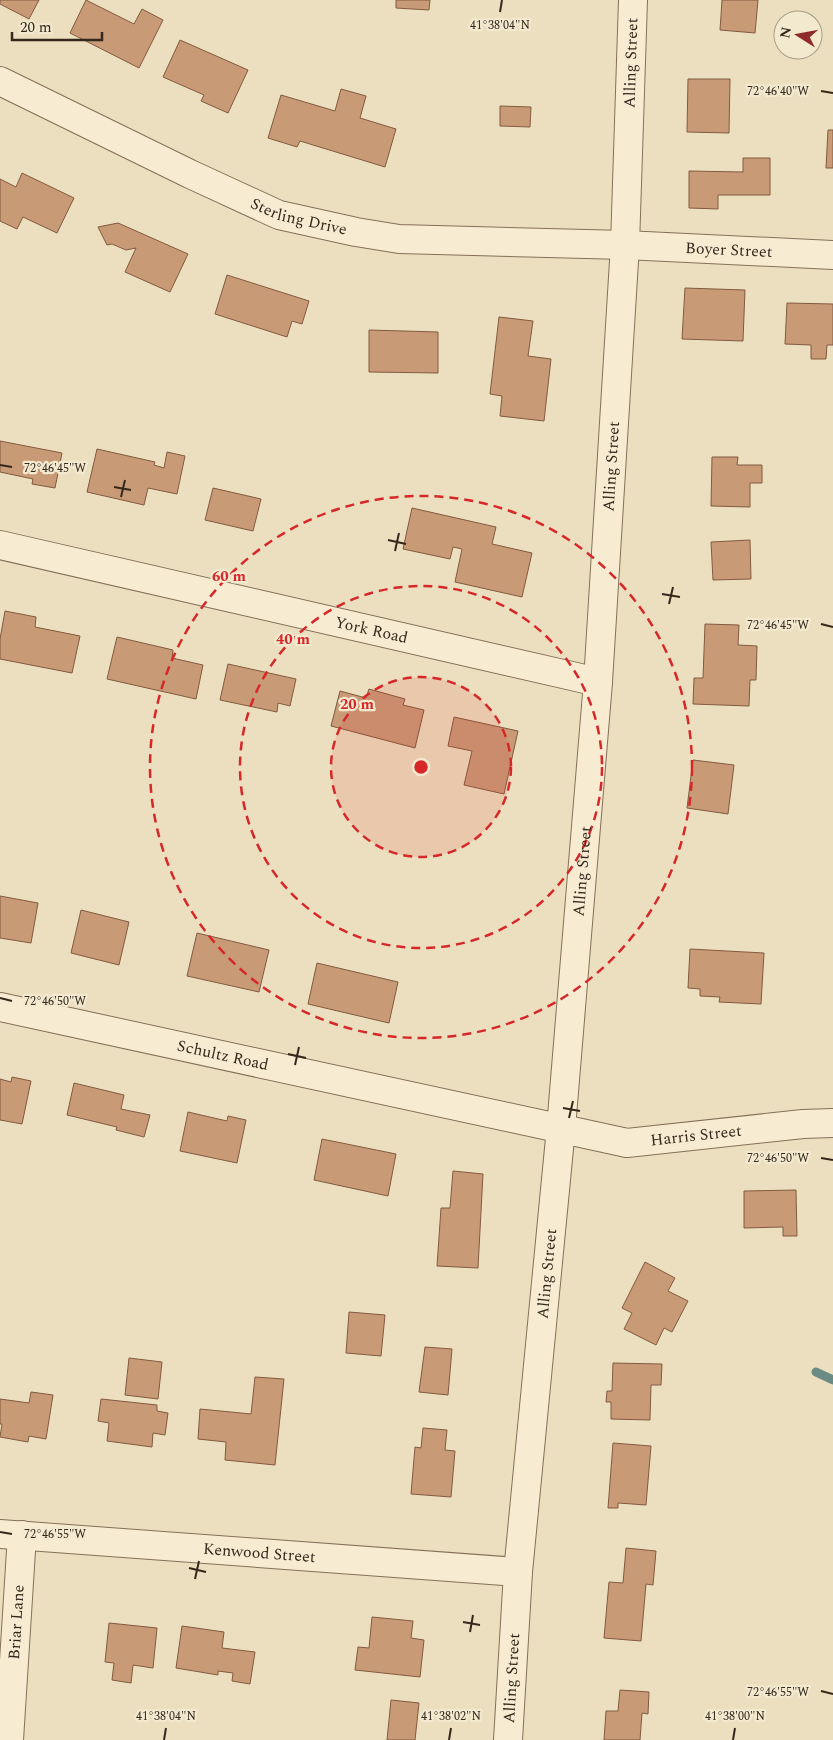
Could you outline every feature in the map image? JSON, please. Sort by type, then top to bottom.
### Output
[{"type":"street","name":"Alling Street","points":[[508,1740],[518,1572],[561,1128],[598,682],[625,246],[634,0]]},
{"type":"street","name":"Sterling Drive","points":[[0,81],[190,174],[279,214],[399,239],[625,246]]},
{"type":"street","name":"Boyer Street","points":[[625,246],[833,255]]},
{"type":"street","name":"York Road","points":[[0,545],[598,682]]},
{"type":"street","name":"Schultz Road","points":[[0,1008],[561,1128]]},
{"type":"street","name":"Harris Street","points":[[561,1128],[627,1143],[803,1124],[833,1123]]},
{"type":"street","name":"Kenwood Street","points":[[11,1535],[518,1572]]},
{"type":"street","name":"Briar Lane","points":[[10,1740],[11,1535]]},
{"type":"building","points":[[0,0],[39,0],[29,19],[0,4]]},
{"type":"building","points":[[86,0],[134,24],[142,9],[163,20],[139,68],[70,33]]},
{"type":"building","points":[[396,0],[430,0],[429,10],[396,8]]},
{"type":"building","points":[[722,0],[758,0],[755,33],[720,30]]},
{"type":"building","points":[[180,40],[248,70],[228,113],[201,101],[204,95],[163,77]]},
{"type":"building","points":[[688,79],[730,79],[729,133],[687,132]]},
{"type":"building","points":[[341,89],[366,96],[360,118],[396,129],[385,167],[300,141],[297,147],[268,138],[281,95],[335,111]]},
{"type":"building","points":[[500,106],[531,107],[530,127],[500,126]]},
{"type":"building","points":[[828,130],[833,130],[833,168],[826,168]]},
{"type":"building","points":[[743,158],[770,158],[770,195],[718,195],[718,209],[689,208],[689,171],[743,172]]},
{"type":"building","points":[[22,173],[74,198],[57,233],[23,217],[17,229],[0,221],[0,179],[16,187]]},
{"type":"building","points":[[118,223],[188,254],[170,292],[125,272],[136,248],[126,250],[112,244],[107,245],[98,227]]},
{"type":"building","points":[[227,275],[309,301],[302,324],[292,321],[287,337],[215,314]]},
{"type":"building","points":[[685,288],[745,290],[743,341],[682,339]]},
{"type":"building","points":[[787,303],[833,304],[833,345],[827,345],[826,359],[811,359],[811,345],[785,344]]},
{"type":"building","points":[[499,317],[533,321],[528,356],[551,359],[544,421],[500,416],[502,396],[490,394]]},
{"type":"building","points":[[369,330],[438,332],[438,373],[369,372]]},
{"type":"building","points":[[0,441],[62,453],[55,488],[32,484],[33,479],[0,472]]},
{"type":"building","points":[[97,449],[155,462],[154,465],[164,468],[167,452],[185,456],[177,494],[148,488],[144,505],[87,492]]},
{"type":"building","points":[[712,457],[738,457],[737,465],[762,465],[762,483],[750,483],[750,507],[711,506]]},
{"type":"building","points":[[213,488],[261,499],[253,531],[205,520]]},
{"type":"building","points":[[412,508],[496,527],[492,544],[532,553],[522,597],[455,582],[462,549],[453,547],[450,559],[403,549]]},
{"type":"building","points":[[750,540],[751,579],[713,580],[711,542]]},
{"type":"building","points":[[5,611],[36,617],[35,627],[80,636],[72,673],[0,659],[0,639]]},
{"type":"building","points":[[705,624],[739,625],[738,645],[757,646],[756,680],[750,680],[749,706],[693,704],[694,678],[703,678]]},
{"type":"building","points":[[117,637],[173,650],[172,658],[203,665],[196,699],[107,679]]},
{"type":"building","points":[[228,664],[296,679],[290,706],[278,703],[277,712],[220,700]]},
{"type":"building","points":[[369,689],[405,699],[403,705],[424,710],[415,748],[331,726],[340,691],[366,698]]},
{"type":"building","points":[[454,717],[518,731],[504,794],[464,785],[472,751],[448,746]]},
{"type":"building","points":[[693,760],[734,765],[728,814],[687,808]]},
{"type":"building","points":[[0,896],[38,903],[31,943],[0,938]]},
{"type":"building","points":[[81,910],[129,922],[119,965],[71,953]]},
{"type":"building","points":[[197,933],[269,950],[259,992],[187,976]]},
{"type":"building","points":[[690,949],[764,953],[761,1004],[719,1002],[720,997],[700,996],[700,989],[688,988]]},
{"type":"building","points":[[317,963],[398,982],[389,1023],[308,1004]]},
{"type":"building","points":[[12,1077],[31,1081],[22,1124],[0,1120],[0,1079],[11,1082]]},
{"type":"building","points":[[74,1083],[124,1095],[121,1109],[150,1115],[144,1137],[116,1130],[117,1127],[67,1115]]},
{"type":"building","points":[[188,1112],[227,1121],[228,1116],[246,1120],[237,1163],[180,1151]]},
{"type":"building","points":[[322,1139],[396,1154],[388,1196],[314,1180]]},
{"type":"building","points":[[453,1171],[483,1174],[478,1268],[437,1266],[441,1208],[450,1208]]},
{"type":"building","points":[[796,1190],[797,1236],[783,1236],[783,1227],[744,1228],[744,1191]]},
{"type":"building","points":[[645,1262],[675,1278],[668,1291],[688,1301],[672,1332],[664,1328],[656,1345],[624,1329],[632,1313],[622,1308]]},
{"type":"building","points":[[349,1312],[385,1315],[381,1356],[346,1353]]},
{"type":"building","points":[[425,1347],[452,1349],[448,1395],[419,1392]]},
{"type":"building","points":[[129,1358],[162,1362],[158,1399],[125,1395]]},
{"type":"building","points":[[613,1363],[662,1364],[661,1385],[651,1385],[650,1420],[611,1419],[611,1402],[606,1402],[607,1391],[612,1391]]},
{"type":"building","points":[[255,1377],[284,1379],[275,1465],[225,1460],[226,1442],[198,1439],[200,1409],[251,1414]]},
{"type":"building","points":[[31,1392],[53,1395],[46,1439],[29,1436],[28,1442],[0,1437],[2,1424],[0,1424],[0,1399],[29,1403]]},
{"type":"building","points":[[101,1399],[157,1405],[157,1411],[168,1413],[165,1435],[153,1433],[152,1447],[107,1441],[109,1423],[98,1421]]},
{"type":"building","points":[[423,1428],[447,1430],[445,1450],[455,1451],[451,1497],[411,1494],[415,1447],[421,1448]]},
{"type":"building","points":[[613,1443],[651,1446],[646,1505],[618,1503],[618,1508],[608,1508]]},
{"type":"building","points":[[626,1548],[656,1551],[653,1585],[646,1584],[641,1641],[604,1638],[609,1582],[623,1583]]},
{"type":"building","points":[[372,1617],[413,1621],[411,1638],[424,1640],[420,1677],[355,1670],[358,1647],[369,1648]]},
{"type":"building","points":[[109,1623],[157,1628],[153,1668],[133,1665],[131,1683],[112,1680],[114,1663],[105,1662]]},
{"type":"building","points":[[182,1626],[224,1632],[222,1648],[255,1652],[250,1684],[232,1681],[233,1673],[218,1671],[218,1675],[176,1668]]},
{"type":"building","points":[[620,1690],[649,1692],[648,1714],[642,1713],[640,1740],[604,1740],[606,1711],[618,1711]]},
{"type":"building","points":[[391,1700],[419,1703],[415,1740],[387,1740]]},
{"type":"waterway","points":[[816,1372],[833,1380]]}]
